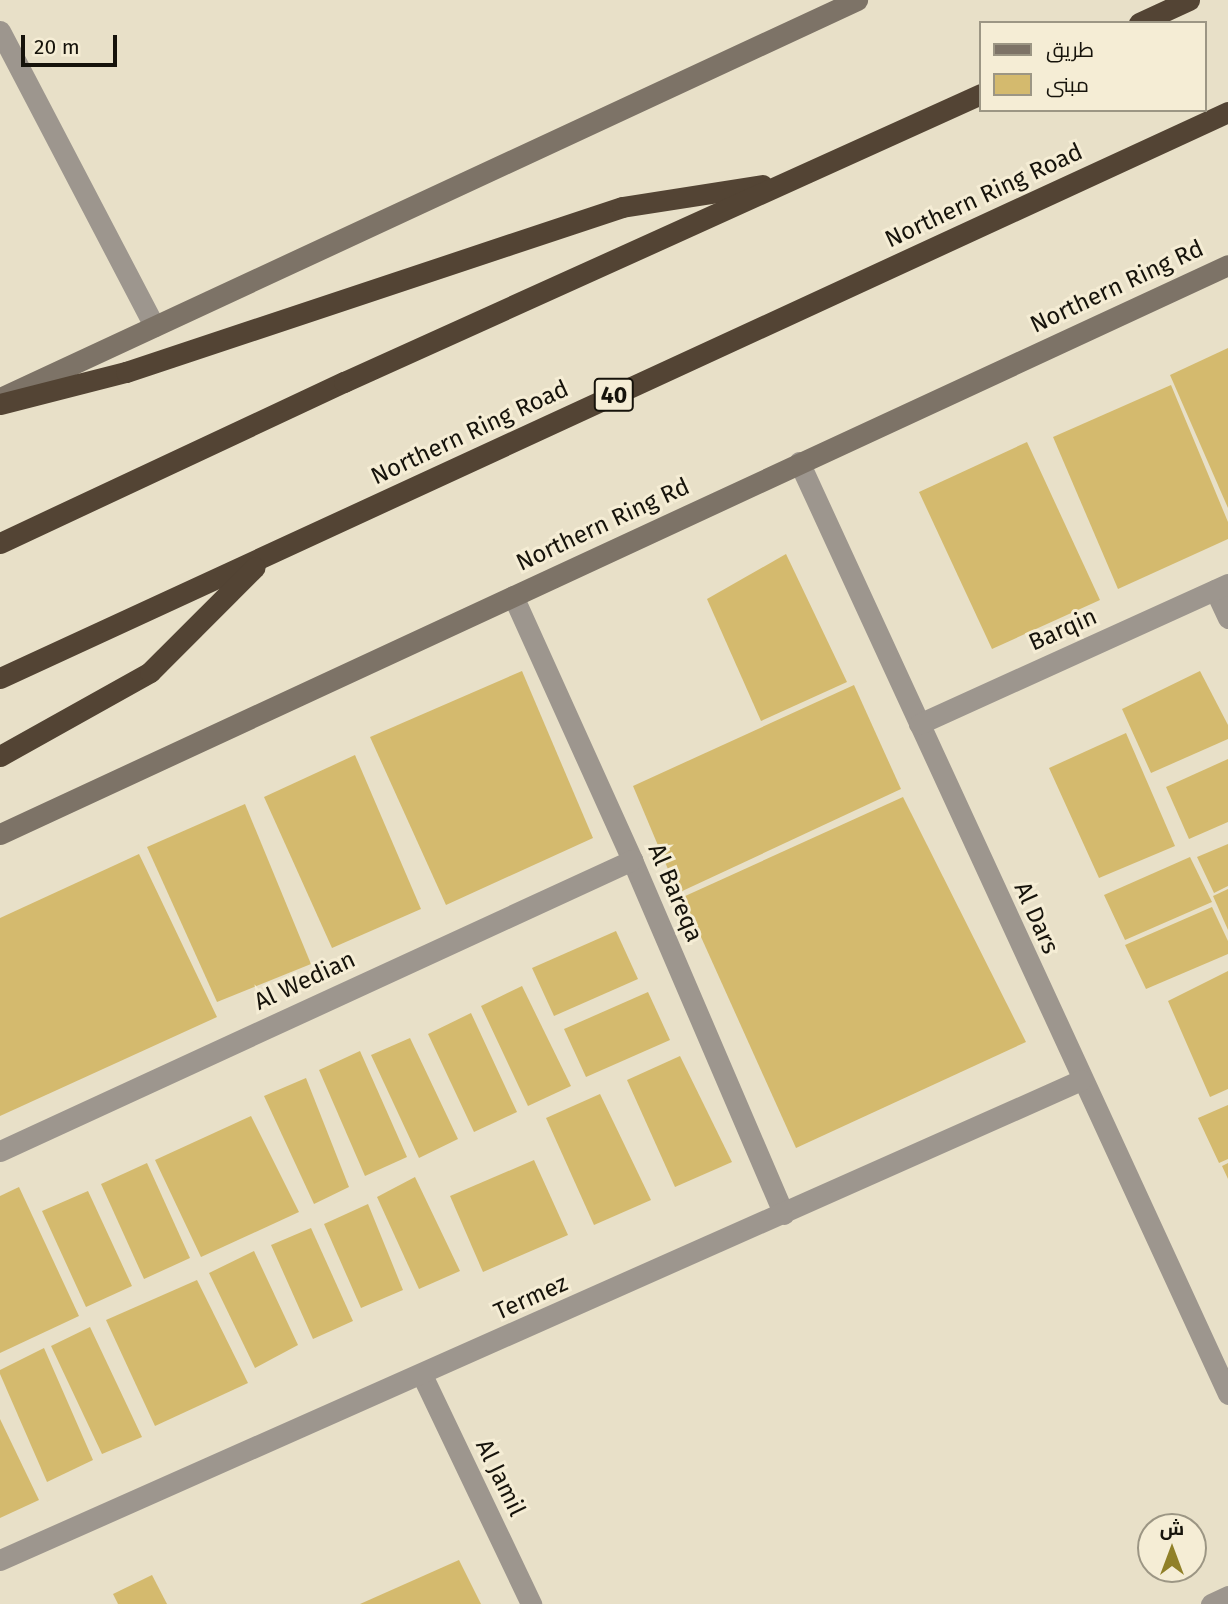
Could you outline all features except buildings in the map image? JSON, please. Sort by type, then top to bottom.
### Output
[{"type":"highway","points":[[1143,21],[1189,0]]},
{"type":"highway","points":[[0,543],[344,382],[979,95]]},
{"type":"highway","name":"Northern Ring Road","points":[[0,678],[1228,112]]},
{"type":"highway","points":[[0,404],[126,372],[622,207],[789,181]]},
{"type":"highway","points":[[0,756],[150,672],[266,556]]},
{"type":"street","points":[[0,398],[857,0]]},
{"type":"street","points":[[0,31],[154,326]]},
{"type":"street","name":"Northern Ring Rd","points":[[0,834],[1228,265]]},
{"type":"street","name":"Al Dars","points":[[799,462],[1081,1080],[1228,1394]]},
{"type":"street","points":[[1222,587],[1228,618]]},
{"type":"street","name":"Barqin","points":[[919,724],[1222,587]]},
{"type":"street","name":"Al Bareqa","points":[[513,596],[632,860],[784,1213]]},
{"type":"street","name":"Al Wedian","points":[[0,1150],[632,860]]},
{"type":"street","name":"Termez","points":[[0,1560],[422,1375],[1081,1080]]},
{"type":"street","name":"Al Jamil","points":[[422,1375],[531,1604]]},
{"type":"street","points":[[1210,1604],[1228,1595]]}]
